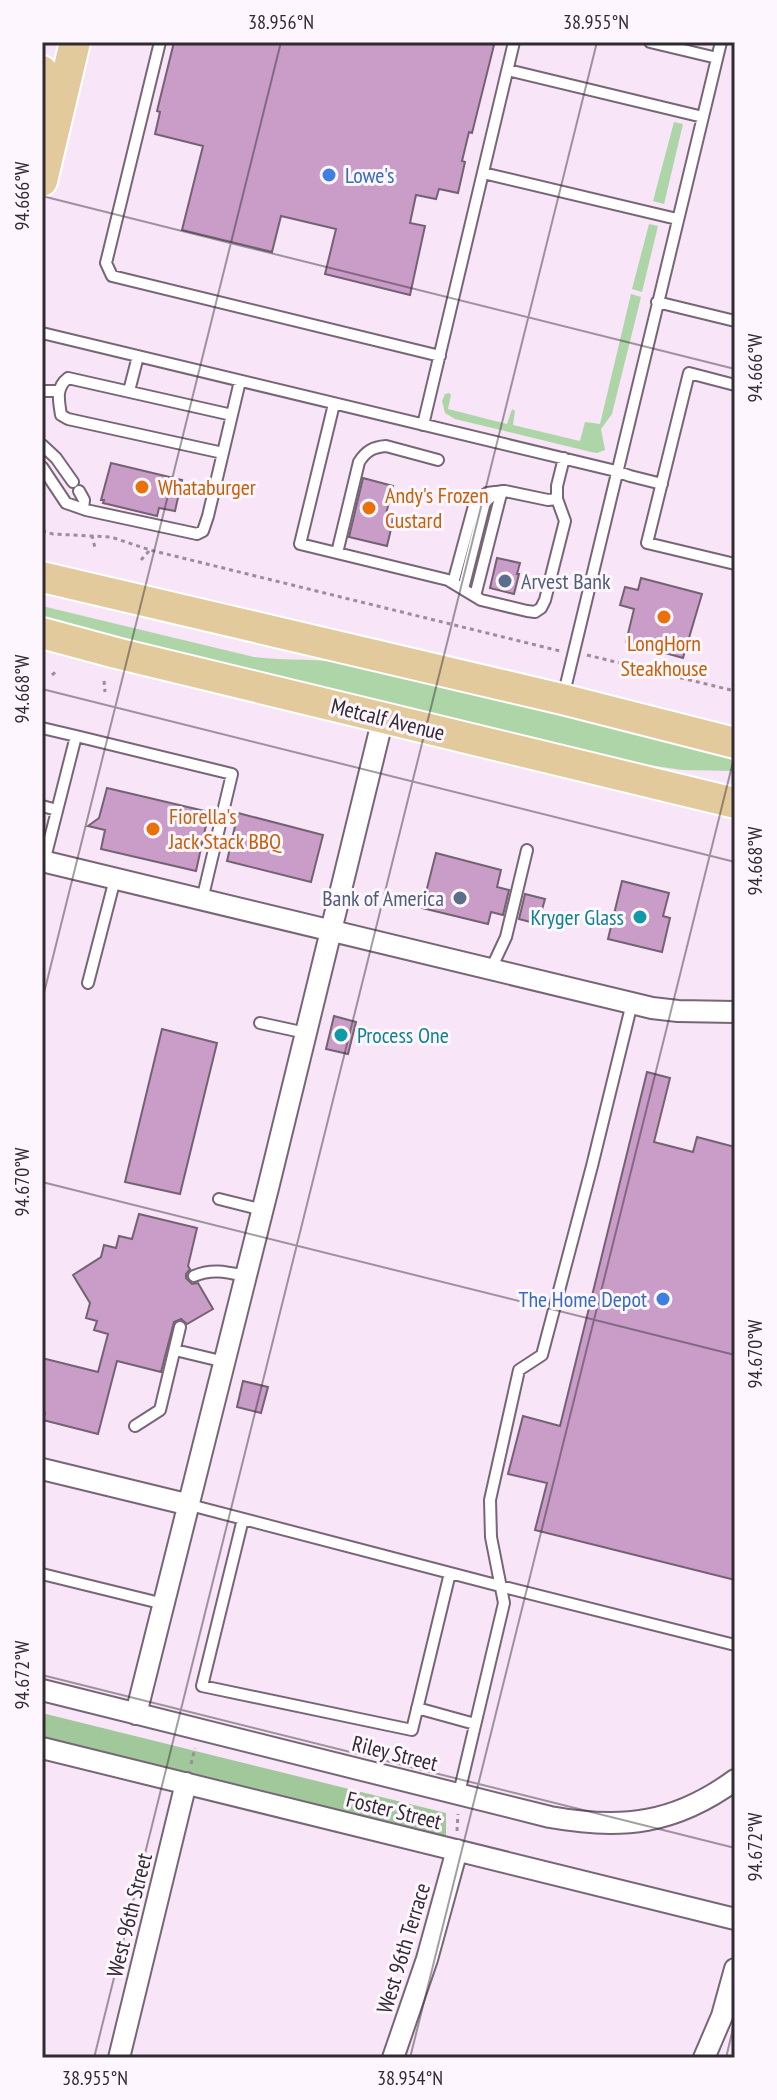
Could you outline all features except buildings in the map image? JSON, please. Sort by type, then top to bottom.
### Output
[{"type":"main road","points":[[42,181],[75,42]]},
{"type":"main road","points":[[42,71],[42,87]]},
{"type":"main road","points":[[42,577],[562,699],[735,743]]},
{"type":"main road","name":"Metcalf Avenue","points":[[42,633],[735,803]]},
{"type":"street","points":[[136,1714],[383,718]]},
{"type":"street","points":[[43,861],[632,1003],[678,1011],[735,1012]]},
{"type":"street","points":[[42,1469],[190,1505]]},
{"type":"street","name":"Riley Street","points":[[42,1690],[582,1823],[615,1825],[663,1817],[700,1803],[733,1781]]},
{"type":"street","name":"Foster Street","points":[[42,1748],[735,1919]]},
{"type":"street","name":"West 96th Street","points":[[119,2058],[186,1783]]},
{"type":"street","name":"West 96th Terrace","points":[[393,2058],[427,1959],[457,1850]]},
{"type":"street","points":[[704,2058],[722,2016],[735,1969]]},
{"type":"lane","points":[[160,42],[106,263],[112,276],[440,356]]},
{"type":"lane","points":[[423,425],[514,42]]},
{"type":"lane","points":[[650,42],[717,58]]},
{"type":"lane","points":[[562,699],[721,42]]},
{"type":"lane","points":[[508,70],[703,117]]},
{"type":"lane","points":[[483,173],[677,219]]},
{"type":"lane","points":[[657,302],[735,321]]},
{"type":"lane","points":[[42,333],[662,484]]},
{"type":"lane","points":[[129,391],[138,356]]},
{"type":"lane","points":[[735,385],[689,373],[647,543],[735,564]]},
{"type":"lane","points":[[42,404],[49,391],[68,378],[232,415]]},
{"type":"lane","points":[[42,467],[66,503],[197,534],[203,531],[208,516],[240,381]]},
{"type":"lane","points":[[49,391],[61,415],[68,419],[223,453]]},
{"type":"lane","points":[[334,404],[300,544],[448,580],[481,600],[527,611],[535,612],[545,600],[565,521],[557,499],[564,458]]},
{"type":"lane","points":[[42,445],[56,458],[76,487],[84,500],[83,509]]},
{"type":"lane","points":[[337,553],[359,462],[364,454],[386,446],[438,460]]},
{"type":"lane","points":[[458,586],[475,502],[487,493],[501,492],[557,499]]},
{"type":"lane","points":[[475,596],[501,492]]},
{"type":"lane","points":[[42,728],[232,774],[202,900]]},
{"type":"lane","points":[[43,861],[76,736]]},
{"type":"lane","points":[[42,806],[57,810]]},
{"type":"lane","points":[[491,969],[506,937],[527,850]]},
{"type":"lane","points":[[88,983],[115,879]]},
{"type":"lane","points":[[459,1793],[504,1603],[491,1537],[490,1500],[504,1429],[519,1370],[542,1355],[632,1003]]},
{"type":"lane","points":[[260,1023],[306,1033]]},
{"type":"lane","points":[[219,1199],[263,1210]]},
{"type":"lane","points":[[194,1276],[204,1271],[246,1276]]},
{"type":"lane","points":[[135,1426],[160,1410],[180,1327]]},
{"type":"lane","points":[[175,1350],[225,1362]]},
{"type":"lane","points":[[190,1505],[500,1586],[734,1641]]},
{"type":"lane","points":[[243,1519],[202,1686],[412,1730],[450,1573]]},
{"type":"lane","points":[[42,1574],[164,1604]]},
{"type":"lane","points":[[417,1708],[475,1724]]},
{"type":"path","points":[[42,531],[111,537],[150,550],[735,691]]},
{"type":"path","points":[[92,535],[95,548]]},
{"type":"path","points":[[141,560],[150,550]]},
{"type":"path","points":[[52,675],[58,670]]},
{"type":"path","points":[[104,681],[105,692]]},
{"type":"path","points":[[186,1783],[200,1729]]},
{"type":"path","points":[[457,1850],[459,1793]]},
{"type":"green space","points":[[674,122],[683,124],[664,204],[653,201]]},
{"type":"green space","points":[[649,224],[658,226],[642,292],[632,289]]},
{"type":"green space","points":[[631,294],[641,297],[612,414],[601,429],[605,450],[591,452],[455,419],[445,413],[442,401],[449,393],[448,409],[507,424],[512,409],[515,411],[513,425],[580,441],[585,422],[600,424]]},
{"type":"green space","points":[[42,606],[254,657],[353,664],[735,756],[735,771],[683,770],[640,764],[42,619]]},
{"type":"green space","points":[[42,1713],[446,1813],[446,1838],[42,1741]]},
{"type":"place","name":"Lowe's","points":[[329,175]]},
{"type":"place","name":"Whataburger","points":[[142,487]]},
{"type":"place","name":"Andy's Frozen Custard","points":[[369,508]]},
{"type":"place","name":"Arvest Bank","points":[[505,581]]},
{"type":"place","name":"LongHorn Steakhouse","points":[[664,617]]},
{"type":"place","name":"Fiorella's Jack Stack BBQ","points":[[153,829]]},
{"type":"place","name":"Bank of America","points":[[460,898]]},
{"type":"place","name":"Kryger Glass","points":[[640,917]]},
{"type":"place","name":"Process One","points":[[341,1035]]},
{"type":"place","name":"The Home Depot","points":[[663,1299]]}]
